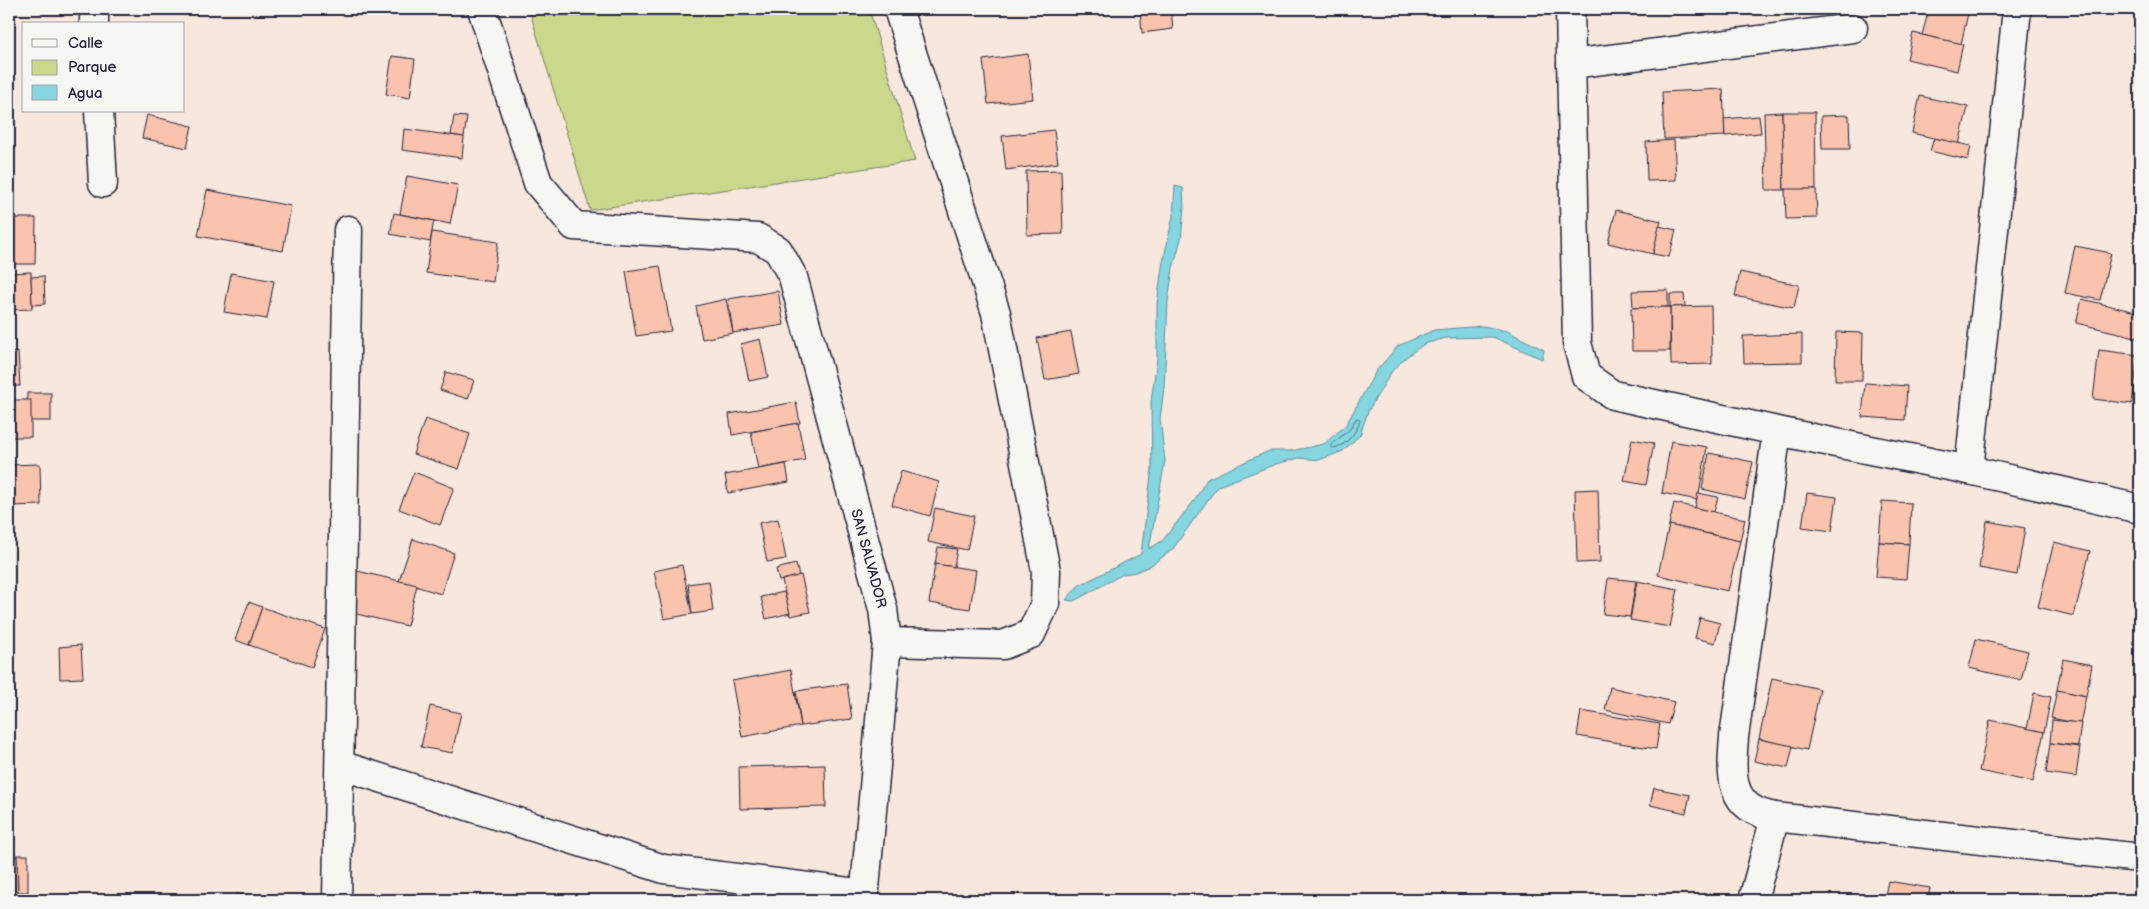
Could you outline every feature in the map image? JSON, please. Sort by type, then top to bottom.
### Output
[{"type":"street","points":[[94,9],[94,22]]},
{"type":"street","name":"SAN SALVADOR","points":[[482,9],[538,183],[574,226],[758,238],[778,250],[793,277],[883,609],[886,642],[864,897]]},
{"type":"street","points":[[886,642],[1003,645],[1032,634],[1045,604],[1046,571],[996,313],[898,9]]},
{"type":"street","points":[[1570,9],[1577,343],[1586,376],[1613,395],[1969,470],[2140,509]]},
{"type":"street","points":[[1969,470],[2017,9]]},
{"type":"street","points":[[1571,64],[1853,28]]},
{"type":"street","points":[[99,112],[103,183]]},
{"type":"street","points":[[337,900],[348,230]]},
{"type":"street","points":[[1777,431],[1734,737],[1732,770],[1736,792],[1746,805],[1762,814],[1775,817],[2140,858]]},
{"type":"street","points":[[340,765],[664,869],[864,897]]},
{"type":"street","points":[[1753,900],[1775,817]]},
{"type":"green space","points":[[529,9],[869,9],[915,161],[590,210]]},
{"type":"water","points":[[1175,186],[1183,188],[1184,208],[1181,239],[1173,268],[1168,301],[1164,388],[1160,419],[1165,461],[1149,549],[1162,541],[1194,501],[1207,479],[1269,451],[1291,451],[1324,444],[1346,425],[1376,371],[1398,346],[1434,330],[1483,326],[1507,331],[1544,350],[1542,359],[1493,337],[1446,338],[1424,344],[1406,357],[1392,371],[1368,411],[1360,435],[1343,451],[1319,460],[1299,458],[1276,464],[1218,486],[1172,550],[1150,566],[1136,572],[1123,574],[1074,601],[1066,600],[1078,586],[1141,554],[1152,468],[1151,402],[1157,359],[1157,304],[1162,267],[1173,216]]},
{"type":"building","points":[[1140,9],[1171,9],[1173,29],[1142,33]]},
{"type":"building","points":[[1929,9],[1969,9],[1961,44],[1922,35]]},
{"type":"building","points":[[1913,33],[1963,44],[1957,71],[1907,59]]},
{"type":"building","points":[[1028,54],[1033,99],[988,104],[983,60]]},
{"type":"building","points":[[392,56],[415,59],[410,98],[386,94]]},
{"type":"building","points":[[1723,89],[1725,136],[1664,139],[1662,92]]},
{"type":"building","points":[[1920,96],[1968,107],[1959,144],[1912,133]]},
{"type":"building","points":[[1782,112],[1784,190],[1766,190],[1764,113]]},
{"type":"building","points":[[1782,112],[1815,112],[1816,189],[1784,190]]},
{"type":"building","points":[[147,115],[192,126],[187,148],[142,138]]},
{"type":"building","points":[[1849,115],[1850,149],[1822,149],[1821,116]]},
{"type":"building","points":[[454,116],[467,117],[464,137],[451,135]]},
{"type":"building","points":[[1759,116],[1761,133],[1725,136],[1724,119]]},
{"type":"building","points":[[404,129],[464,137],[462,158],[402,150]]},
{"type":"building","points":[[1054,130],[1058,163],[1006,170],[1002,136]]},
{"type":"building","points":[[1934,138],[1971,146],[1968,160],[1930,151]]},
{"type":"building","points":[[1674,140],[1676,180],[1647,181],[1646,142]]},
{"type":"building","points":[[1061,170],[1063,234],[1027,235],[1026,171]]},
{"type":"building","points":[[407,176],[458,185],[450,224],[400,214]]},
{"type":"building","points":[[1785,189],[1816,189],[1817,218],[1786,219]]},
{"type":"building","points":[[207,190],[291,206],[283,251],[198,236]]},
{"type":"building","points":[[1616,210],[1661,221],[1653,254],[1608,243]]},
{"type":"building","points":[[394,213],[434,221],[430,242],[390,234]]},
{"type":"building","points":[[9,218],[36,218],[35,264],[9,264]]},
{"type":"building","points":[[1659,226],[1676,230],[1669,257],[1653,254]]},
{"type":"building","points":[[432,232],[498,242],[493,282],[426,273]]},
{"type":"building","points":[[2075,246],[2111,253],[2100,300],[2065,293]]},
{"type":"building","points":[[660,266],[671,331],[636,336],[626,271]]},
{"type":"building","points":[[31,272],[32,309],[9,310],[9,273]]},
{"type":"building","points":[[1740,272],[1799,285],[1794,308],[1735,296]]},
{"type":"building","points":[[231,273],[274,281],[267,319],[224,312]]},
{"type":"building","points":[[44,276],[45,304],[32,305],[31,277]]},
{"type":"building","points":[[1668,290],[1668,307],[1633,308],[1632,291]]},
{"type":"building","points":[[778,291],[784,325],[733,333],[728,299]]},
{"type":"building","points":[[1670,294],[1684,294],[1685,307],[1670,307]]},
{"type":"building","points":[[726,299],[733,333],[702,339],[696,306]]},
{"type":"building","points":[[2082,299],[2140,313],[2140,338],[2076,323]]},
{"type":"building","points":[[1711,306],[1712,364],[1671,365],[1670,307]]},
{"type":"building","points":[[1670,307],[1670,351],[1632,351],[1631,308]]},
{"type":"building","points":[[1071,332],[1079,374],[1045,380],[1037,338]]},
{"type":"building","points":[[1836,332],[1863,333],[1862,381],[1835,381]]},
{"type":"building","points":[[1802,334],[1802,362],[1744,363],[1743,336]]},
{"type":"building","points":[[760,339],[768,377],[749,381],[741,344]]},
{"type":"building","points":[[2099,350],[2138,355],[2132,404],[2093,399]]},
{"type":"building","points":[[18,352],[20,386],[9,386],[9,353]]},
{"type":"building","points":[[446,372],[474,380],[468,399],[440,390]]},
{"type":"building","points":[[1865,383],[1907,386],[1905,420],[1862,417]]},
{"type":"building","points":[[27,393],[51,393],[51,421],[27,421]]},
{"type":"building","points":[[9,400],[31,400],[31,437],[9,437]]},
{"type":"building","points":[[796,402],[800,423],[732,435],[729,414]]},
{"type":"building","points":[[425,419],[470,434],[459,469],[413,454]]},
{"type":"building","points":[[798,423],[805,460],[758,469],[751,432]]},
{"type":"building","points":[[1632,439],[1654,443],[1646,485],[1624,481]]},
{"type":"building","points":[[1671,441],[1707,447],[1698,500],[1662,493]]},
{"type":"building","points":[[1709,453],[1753,462],[1745,499],[1702,489]]},
{"type":"building","points":[[40,464],[41,505],[9,506],[9,465]]},
{"type":"building","points":[[786,464],[789,482],[728,493],[725,475]]},
{"type":"building","points":[[901,471],[939,482],[930,516],[892,505]]},
{"type":"building","points":[[414,472],[454,488],[440,525],[399,509]]},
{"type":"building","points":[[1598,489],[1600,562],[1577,563],[1575,490]]},
{"type":"building","points":[[1698,493],[1718,497],[1714,512],[1695,508]]},
{"type":"building","points":[[1807,493],[1837,497],[1832,531],[1802,527]]},
{"type":"building","points":[[1882,501],[1911,503],[1909,544],[1879,542]]},
{"type":"building","points":[[1674,503],[1745,519],[1740,541],[1669,525]]},
{"type":"building","points":[[935,508],[974,516],[967,550],[928,542]]},
{"type":"building","points":[[778,519],[786,559],[767,562],[759,523]]},
{"type":"building","points":[[1987,521],[2025,528],[2017,575],[1979,568]]},
{"type":"building","points":[[1669,525],[1740,541],[1728,591],[1658,575]]},
{"type":"building","points":[[413,539],[454,553],[441,594],[399,581]]},
{"type":"building","points":[[1879,542],[1909,544],[1906,579],[1876,577]]},
{"type":"building","points":[[2054,542],[2090,551],[2074,616],[2038,607]]},
{"type":"building","points":[[938,547],[957,549],[954,567],[935,564]]},
{"type":"building","points":[[796,564],[799,576],[779,581],[776,569]]},
{"type":"building","points":[[935,564],[976,570],[970,609],[929,603]]},
{"type":"building","points":[[682,565],[692,614],[664,619],[654,571]]},
{"type":"building","points":[[353,570],[417,585],[407,626],[344,611]]},
{"type":"building","points":[[801,575],[810,612],[790,616],[782,580]]},
{"type":"building","points":[[1608,578],[1636,581],[1630,617],[1603,614]]},
{"type":"building","points":[[709,581],[713,611],[692,614],[688,584]]},
{"type":"building","points":[[1637,581],[1678,589],[1670,627],[1630,620]]},
{"type":"building","points":[[784,592],[790,613],[766,619],[761,597]]},
{"type":"building","points":[[249,602],[262,607],[249,645],[235,640]]},
{"type":"building","points":[[262,607],[325,629],[312,667],[249,645]]},
{"type":"building","points":[[1700,618],[1720,623],[1715,643],[1695,638]]},
{"type":"building","points":[[1976,639],[2028,651],[2021,680],[1969,668]]},
{"type":"building","points":[[81,645],[83,678],[60,679],[59,647]]},
{"type":"building","points":[[2063,659],[2092,665],[2086,696],[2057,690]]},
{"type":"building","points":[[791,670],[801,726],[742,737],[732,681]]},
{"type":"building","points":[[1772,678],[1820,689],[1807,750],[1759,739]]},
{"type":"building","points":[[847,684],[852,719],[801,726],[796,691]]},
{"type":"building","points":[[1610,687],[1674,702],[1668,724],[1605,710]]},
{"type":"building","points":[[2057,690],[2086,696],[2080,724],[2051,718]]},
{"type":"building","points":[[2034,693],[2051,697],[2044,732],[2027,729]]},
{"type":"building","points":[[430,706],[461,713],[452,753],[421,747]]},
{"type":"building","points":[[1581,711],[1660,724],[1656,749],[1577,736]]},
{"type":"building","points":[[1990,720],[2044,732],[2033,782],[1979,771]]},
{"type":"building","points":[[2052,720],[2081,723],[2078,746],[2050,743]]},
{"type":"building","points":[[1759,739],[1793,746],[1788,768],[1754,761]]},
{"type":"building","points":[[2050,743],[2080,747],[2076,777],[2046,773]]},
{"type":"building","points":[[825,765],[826,807],[740,809],[739,767]]},
{"type":"building","points":[[1654,788],[1690,795],[1686,813],[1650,805]]},
{"type":"building","points":[[9,855],[17,855],[18,892],[9,893]]},
{"type":"building","points":[[17,855],[28,855],[28,892],[18,892]]},
{"type":"building","points":[[1888,881],[1930,888],[1928,900],[1884,900]]},
{"type":"building","points":[[236,894],[273,897],[272,900],[235,900]]},
{"type":"building","points":[[2054,895],[2082,900],[2053,900]]}]
